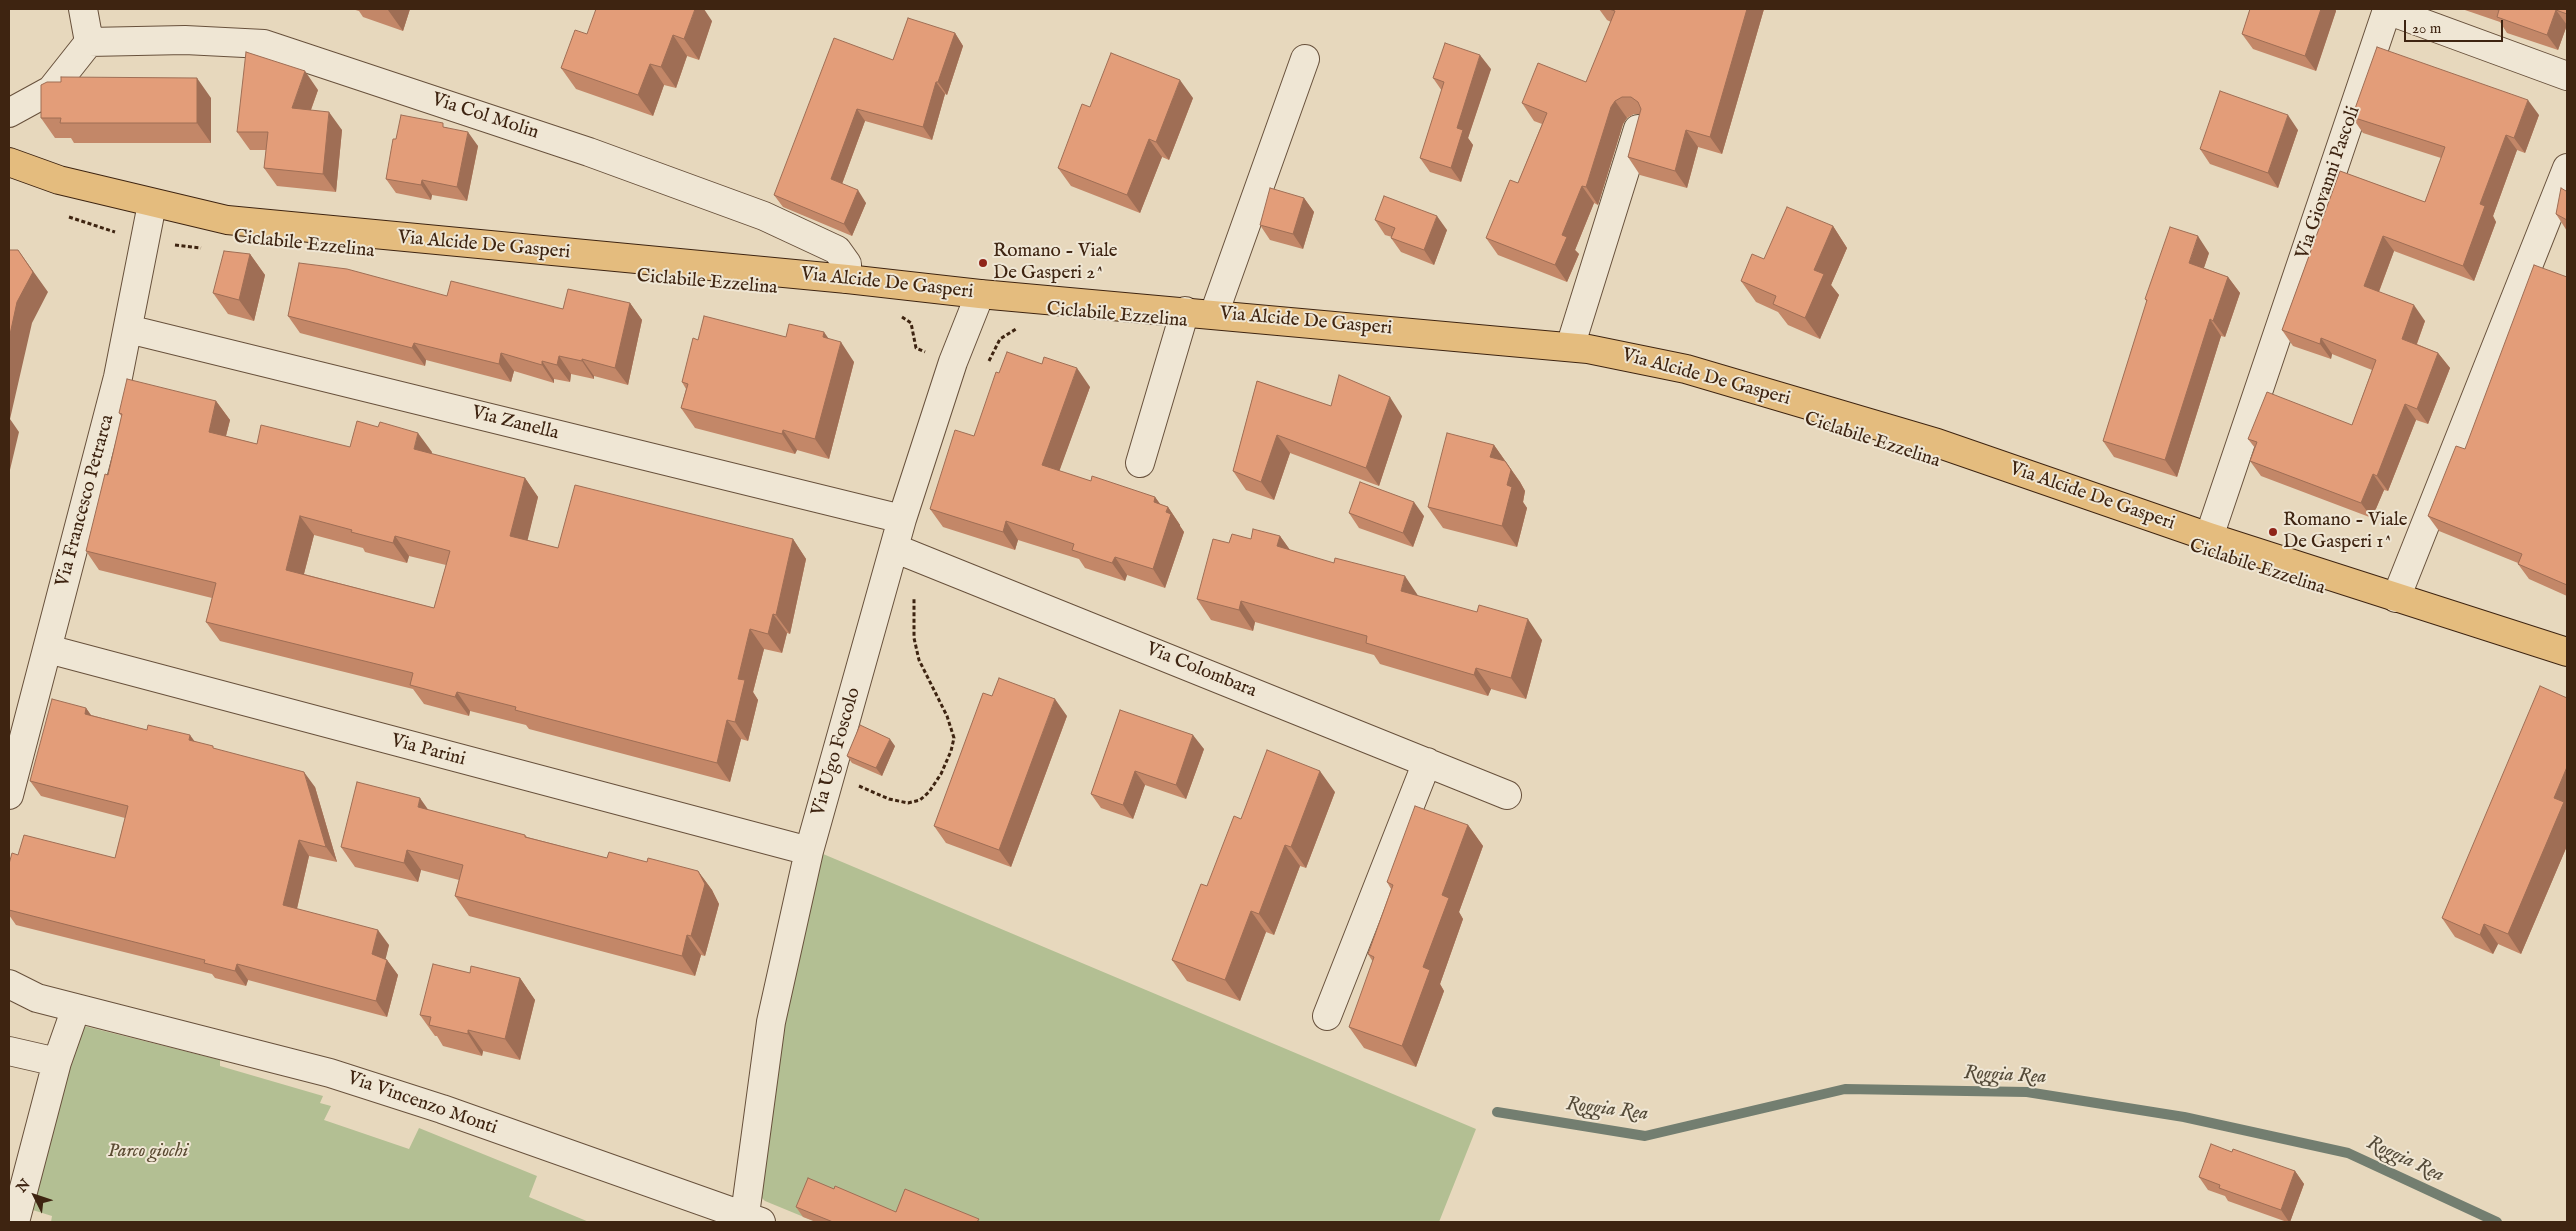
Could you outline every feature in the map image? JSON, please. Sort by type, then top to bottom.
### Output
[{"type":"main road","name":"Via Alcide De Gasperi","points":[[9,162],[59,180],[152,204],[227,220],[847,279],[980,294],[1570,347],[1686,369],[1937,443],[2208,538],[2567,652]]},
{"type":"street","points":[[9,113],[50,90],[89,42],[83,9]]},
{"type":"street","name":"Via Giovanni Pascoli","points":[[2208,538],[2387,10],[2567,76]]},
{"type":"street","name":"Via Col Molin","points":[[89,42],[185,40],[264,44],[589,152],[764,216],[837,250],[847,264],[847,279]]},
{"type":"street","points":[[1214,314],[1305,59]]},
{"type":"street","points":[[1570,347],[1638,129]]},
{"type":"street","points":[[2396,598],[2567,168]]},
{"type":"street","name":"Via Francesco Petrarca","points":[[9,795],[118,377],[152,204]]},
{"type":"street","name":"Via Ugo Foscolo","points":[[750,1220],[771,1022],[809,851],[902,519],[953,362],[980,294]]},
{"type":"street","points":[[1140,463],[1185,311]]},
{"type":"street","name":"Via Zanella","points":[[128,329],[902,519]]},
{"type":"street","name":"Via Colombara","points":[[894,548],[1508,795]]},
{"type":"street","name":"Via Parini","points":[[48,649],[809,851]]},
{"type":"street","points":[[1327,1016],[1427,762]]},
{"type":"street","name":"Via Vincenzo Monti","points":[[9,984],[37,998],[330,1073],[442,1109],[750,1220]]},
{"type":"street","points":[[15,1222],[57,1062],[76,1008]]},
{"type":"street","points":[[9,1051],[57,1062]]},
{"type":"path","name":"Ciclabile Ezzelina","points":[[63,215],[145,241],[211,249]]},
{"type":"path","name":"Ciclabile Ezzelina","points":[[899,315],[911,322],[916,348],[984,372],[1000,338],[1019,326]]},
{"type":"path","points":[[830,774],[889,799],[908,803],[920,800],[929,792],[944,767],[954,738],[947,716],[919,660],[914,638],[914,602],[924,560]]},
{"type":"green space","points":[[816,851],[1476,1129],[1439,1222],[816,1222],[765,1201],[760,1196],[764,1091]]},
{"type":"green space","name":"Parco giochi","points":[[84,1026],[220,1060],[220,1066],[323,1096],[320,1103],[331,1106],[324,1120],[409,1149],[419,1128],[537,1176],[529,1197],[589,1222],[51,1222],[52,1216],[23,1207],[56,1079]]},
{"type":"building","points":[[596,9],[695,9],[684,39],[673,35],[661,67],[650,64],[638,95],[561,68],[575,30],[587,34]]},
{"type":"building","points":[[1609,9],[1747,9],[1710,137],[1686,130],[1675,171],[1628,157],[1641,109],[1638,102],[1631,97],[1622,97],[1615,101],[1611,107],[1586,187],[1582,186],[1562,235],[1567,237],[1555,265],[1486,238],[1510,180],[1518,183],[1547,113],[1522,103],[1538,63],[1586,82],[1615,11]]},
{"type":"building","points":[[2250,9],[2321,9],[2305,56],[2242,34]]},
{"type":"building","points":[[2495,9],[2567,9],[2567,14],[2556,10],[2547,35],[2497,17],[2499,10]]},
{"type":"building","points":[[908,18],[955,33],[938,82],[936,82],[923,127],[857,109],[831,179],[858,190],[844,224],[774,195],[834,38],[893,60]]},
{"type":"building","points":[[1445,43],[1480,55],[1457,128],[1463,130],[1451,168],[1420,158],[1444,82],[1433,78]]},
{"type":"building","points":[[2377,47],[2528,100],[2514,138],[2506,135],[2480,204],[2485,206],[2463,266],[2383,236],[2364,286],[2414,305],[2402,339],[2438,353],[2417,409],[2405,404],[2377,476],[2373,474],[2361,503],[2250,461],[2257,442],[2248,439],[2267,392],[2352,425],[2376,360],[2321,338],[2320,344],[2282,330],[2340,171],[2425,202],[2445,147],[2352,117]]},
{"type":"building","points":[[246,52],[305,71],[292,108],[329,112],[323,174],[264,168],[268,132],[237,132]]},
{"type":"building","points":[[1111,53],[1180,80],[1156,142],[1149,139],[1127,195],[1058,168],[1082,104],[1090,107]]},
{"type":"building","points":[[61,77],[197,78],[197,123],[60,123],[61,118],[41,118],[41,85],[47,82],[61,82]]},
{"type":"building","points":[[2220,91],[2288,115],[2268,173],[2200,149]]},
{"type":"building","points":[[401,115],[443,123],[443,127],[468,132],[457,187],[422,180],[421,185],[386,179],[393,139],[396,139]]},
{"type":"building","points":[[1270,188],[1304,198],[1293,234],[1260,225]]},
{"type":"building","points":[[2561,188],[2566,191],[2567,189],[2567,220],[2556,214]]},
{"type":"building","points":[[1384,196],[1437,216],[1424,250],[1391,238],[1395,228],[1375,220]]},
{"type":"building","points":[[1787,207],[1833,226],[1814,270],[1824,274],[1805,318],[1773,304],[1776,296],[1741,281],[1752,254],[1764,259]]},
{"type":"building","points":[[2170,227],[2198,236],[2189,263],[2228,277],[2213,321],[2210,319],[2165,460],[2103,441],[2147,300],[2145,299]]},
{"type":"building","points":[[9,250],[18,250],[33,272],[17,302],[9,339]]},
{"type":"building","points":[[224,251],[250,254],[239,300],[213,293]]},
{"type":"building","points":[[299,263],[347,269],[447,296],[451,281],[563,309],[568,289],[630,303],[615,368],[582,359],[582,361],[559,356],[557,365],[542,361],[542,365],[501,353],[499,364],[414,343],[412,348],[288,316]]},
{"type":"building","points":[[2534,265],[2567,277],[2567,585],[2518,564],[2522,554],[2428,516],[2456,446],[2465,449]]},
{"type":"building","points":[[704,316],[786,337],[789,324],[824,332],[823,337],[841,342],[815,439],[783,430],[782,434],[681,408],[688,384],[682,382],[693,338],[698,340]]},
{"type":"building","points":[[1007,352],[1042,364],[1044,357],[1077,368],[1042,465],[1091,481],[1092,476],[1155,497],[1154,502],[1168,507],[1166,512],[1171,514],[1153,569],[1115,557],[1112,563],[1072,550],[1074,544],[1006,521],[1003,532],[930,509],[955,430],[974,436],[996,372],[999,373]]},
{"type":"building","points":[[1339,375],[1390,397],[1366,468],[1277,435],[1261,482],[1233,471],[1257,381],[1331,406]]},
{"type":"building","points":[[127,379],[216,401],[209,432],[257,444],[261,425],[350,447],[357,421],[378,427],[380,422],[418,433],[414,449],[525,478],[510,536],[558,548],[575,485],[793,539],[776,615],[773,614],[768,634],[750,629],[738,679],[745,680],[735,722],[727,720],[717,763],[515,710],[516,707],[457,692],[455,697],[410,685],[413,673],[206,622],[216,583],[86,551],[105,474],[108,475],[122,414],[119,413]],"holes":[[[300,516],[352,530],[351,532],[393,543],[395,536],[450,551],[434,608],[286,570]]]},
{"type":"building","points":[[1447,433],[1494,445],[1490,457],[1505,461],[1511,470],[1507,485],[1512,487],[1502,526],[1428,507]]},
{"type":"building","points":[[1360,482],[1414,502],[1403,533],[1349,513]]},
{"type":"building","points":[[1253,529],[1280,536],[1277,546],[1334,563],[1335,558],[1405,576],[1401,591],[1477,612],[1479,605],[1528,619],[1511,678],[1476,668],[1474,675],[1366,643],[1367,636],[1241,601],[1239,610],[1197,599],[1213,539],[1229,543],[1232,534],[1251,539]]},
{"type":"building","points":[[999,678],[1055,699],[999,850],[934,826],[983,693],[992,696]]},
{"type":"building","points":[[2540,686],[2567,698],[2567,767],[2554,798],[2564,802],[2508,934],[2484,924],[2480,935],[2442,918]]},
{"type":"building","points":[[52,699],[86,708],[85,714],[147,730],[148,725],[190,735],[189,740],[213,746],[213,748],[304,772],[326,847],[299,840],[283,905],[378,930],[372,954],[387,960],[376,1001],[237,964],[235,971],[204,963],[205,960],[9,910],[9,864],[12,853],[18,855],[24,835],[115,858],[128,806],[30,781]]},
{"type":"building","points":[[1120,710],[1193,735],[1176,785],[1135,771],[1123,805],[1091,794]]},
{"type":"building","points":[[860,725],[890,739],[876,768],[847,756]]},
{"type":"building","points":[[1267,750],[1320,771],[1291,847],[1285,845],[1259,914],[1251,911],[1225,980],[1172,960],[1201,884],[1207,886],[1234,816],[1241,819]]},
{"type":"building","points":[[357,782],[420,798],[418,807],[525,835],[525,837],[607,858],[609,852],[647,862],[648,858],[698,871],[705,884],[691,936],[687,935],[682,956],[455,896],[463,865],[407,850],[404,863],[341,847]]},
{"type":"building","points":[[1415,806],[1468,825],[1442,895],[1449,898],[1423,967],[1430,970],[1402,1046],[1349,1027],[1374,957],[1368,954],[1393,885],[1387,882]]},
{"type":"building","points":[[433,964],[470,973],[471,966],[520,978],[505,1039],[468,1030],[468,1034],[429,1025],[431,1017],[420,1015]]},
{"type":"building","points":[[2211,1144],[2232,1152],[2233,1149],[2295,1171],[2281,1210],[2219,1188],[2220,1185],[2199,1177]]},
{"type":"building","points":[[808,1178],[834,1189],[835,1186],[896,1212],[905,1189],[979,1219],[977,1222],[833,1222],[796,1207]]},
{"type":"waterway","name":"Roggia Rea","points":[[1497,1112],[1645,1136],[1845,1089],[2027,1092],[2184,1117],[2348,1153],[2497,1222]]},
{"type":"place","name":"Romano - Viale De Gasperi 2^","points":[[983,263]]},
{"type":"place","name":"Romano - Viale De Gasperi 1^","points":[[2273,532]]}]
